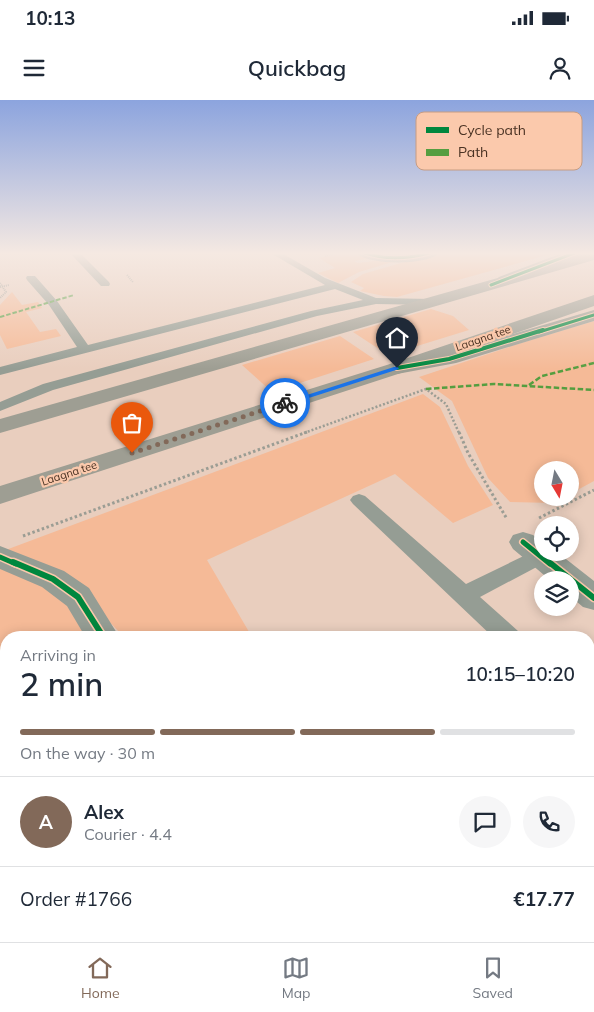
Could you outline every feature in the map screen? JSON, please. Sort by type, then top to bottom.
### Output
[{"type":"main road","points":[[0,426],[469,291]]},
{"type":"main road","name":"Laagna tee","points":[[0,496],[397,368],[594,300]]},
{"type":"street","points":[[397,368],[448,359],[594,315]]},
{"type":"street","points":[[526,543],[594,598]]},
{"type":"street","points":[[9,547],[78,597],[100,631]]},
{"type":"lane","points":[[43,291],[85,349]]},
{"type":"lane","points":[[0,371],[315,291]]},
{"type":"lane","points":[[350,291],[376,301]]},
{"type":"lane","points":[[0,406],[48,387],[315,313],[376,301],[432,302]]},
{"type":"lane","points":[[358,500],[503,631]]},
{"type":"lane","points":[[464,595],[526,543]]},
{"type":"path","points":[[9,547],[426,389],[446,404],[468,453],[526,543],[594,490]]},
{"type":"shaded area","points":[[361,291],[417,291],[397,297]]},
{"type":"shaded area","points":[[12,292],[22,305],[38,302],[42,308],[26,312],[40,332],[56,329],[61,336],[7,349],[0,335],[0,305]]},
{"type":"shaded area","points":[[431,309],[453,316],[469,330],[388,355],[353,332]]},
{"type":"shaded area","points":[[594,321],[594,481],[579,489],[579,461],[534,461],[534,503],[510,502],[488,478],[452,401],[419,377]]},
{"type":"shaded area","points":[[340,336],[374,359],[272,392],[242,365]]},
{"type":"shaded area","points":[[423,394],[440,407],[468,466],[493,505],[453,523],[395,474],[207,560],[248,631],[118,631],[78,589],[3,551]]},
{"type":"shaded area","points":[[0,565],[49,582],[88,631],[0,631]]},
{"type":"marked path","points":[[0,317],[74,295]]},
{"type":"marked path","points":[[529,385],[542,376],[594,363]]},
{"type":"marked path","points":[[426,389],[494,384],[594,390]]},
{"type":"cycle path","points":[[397,368],[449,359],[594,315]]},
{"type":"cycle path","points":[[523,542],[594,598]]},
{"type":"cycle path","points":[[0,557],[53,579],[78,597],[100,631]]},
{"type":"way so far","points":[[132,453],[285,403]]},
{"type":"route","points":[[285,403],[397,368]]}]
